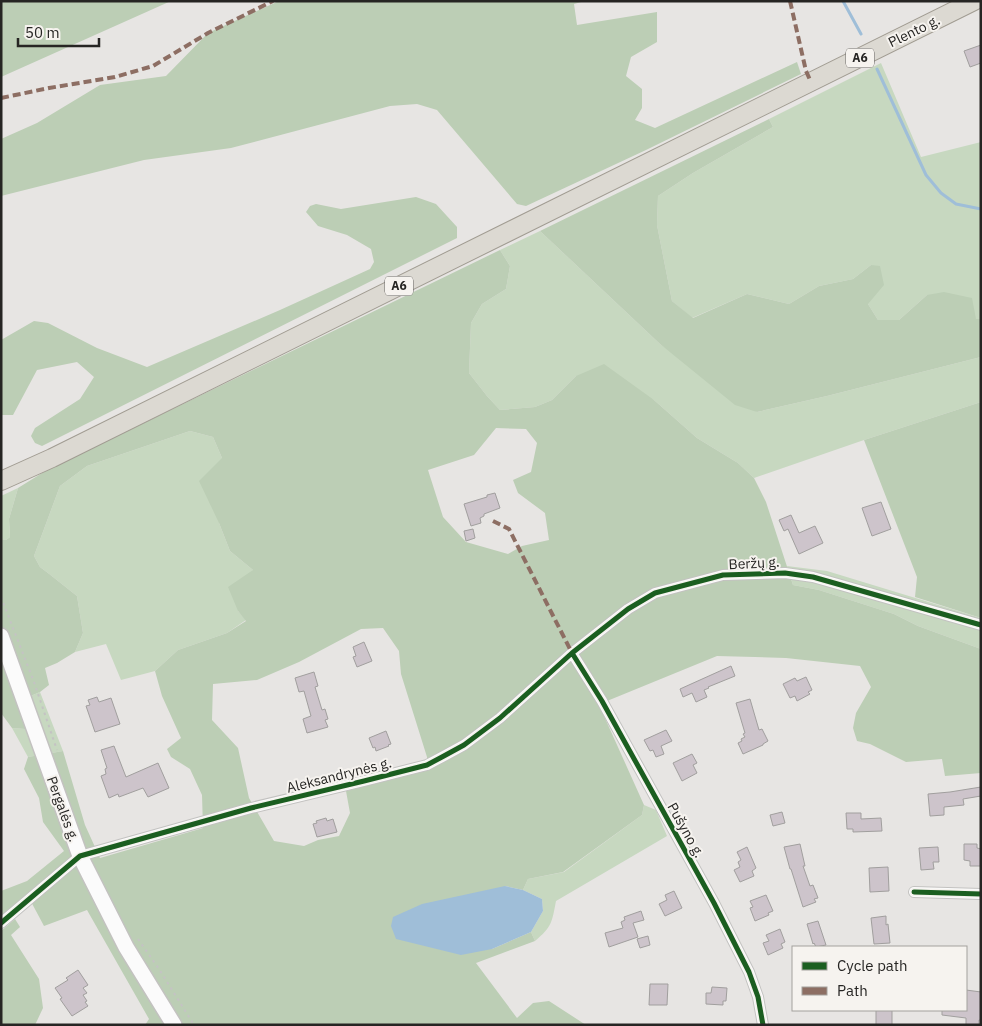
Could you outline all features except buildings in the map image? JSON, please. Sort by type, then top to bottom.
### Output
[{"type":"highway","name":"Plento g.","points":[[1,481],[974,1]]},
{"type":"main road","name":"Pergalės g.","points":[[1,636],[80,856],[126,947],[174,1025]]},
{"type":"street","name":"Beržų g.","points":[[572,653],[628,609],[655,593],[724,576],[785,573],[813,576],[981,625]]},
{"type":"street","name":"Aleksandrynės g.","points":[[80,856],[251,808],[427,765],[464,746],[500,718],[572,653]]},
{"type":"street","name":"Pušyno g.","points":[[572,653],[602,700],[714,903],[749,972],[758,997],[763,1025]]},
{"type":"street","points":[[1,923],[80,856]]},
{"type":"street","points":[[914,892],[981,894]]},
{"type":"path","points":[[1,598],[34,682],[59,757]]},
{"type":"path","points":[[137,938],[194,1025]]},
{"type":"green space","points":[[1,1],[171,1],[1,77]]},
{"type":"green space","points":[[279,1],[585,1],[574,4],[577,25],[657,12],[657,42],[631,57],[626,76],[642,89],[642,108],[635,120],[655,128],[797,62],[801,74],[526,206],[517,204],[437,110],[417,104],[390,106],[231,148],[144,160],[1,196],[1,139],[37,123],[100,85],[166,76],[208,33]]},
{"type":"green space","points":[[881,63],[921,157],[981,142],[981,319],[976,319],[927,295],[899,320],[878,320],[868,304],[871,265],[853,279],[819,286],[789,304],[747,294],[692,318],[672,301],[657,225],[658,196],[693,173],[773,127],[769,119]]},
{"type":"green space","points":[[769,119],[773,127],[693,173],[658,196],[657,225],[672,301],[693,318],[747,294],[789,304],[819,286],[853,279],[871,265],[880,266],[884,285],[868,304],[878,320],[899,320],[927,295],[944,292],[972,298],[976,319],[981,319],[981,357],[757,412],[735,405],[660,344],[540,231]]},
{"type":"green space","points":[[416,197],[436,204],[457,227],[457,238],[42,446],[35,443],[31,436],[35,428],[80,399],[94,377],[77,362],[37,370],[13,415],[1,415],[1,340],[34,321],[48,323],[97,348],[147,367],[370,269],[374,262],[371,249],[347,235],[318,226],[306,212],[310,206],[316,204],[341,209]]},
{"type":"green space","points":[[540,231],[660,344],[757,412],[981,357],[981,402],[754,478],[738,463],[697,438],[654,400],[576,376],[552,400],[535,407],[500,410],[469,373],[471,323],[482,304],[506,289],[510,266],[500,250]]},
{"type":"green space","points":[[500,250],[510,266],[506,289],[482,304],[471,323],[469,373],[487,396],[500,410],[535,407],[552,400],[576,376],[604,364],[654,400],[697,438],[738,463],[754,478],[766,502],[793,585],[819,590],[894,614],[918,626],[981,649],[981,773],[945,776],[942,759],[906,762],[870,744],[857,741],[853,728],[856,713],[871,687],[860,666],[786,658],[717,656],[607,701],[604,716],[644,805],[642,815],[563,872],[528,879],[523,890],[505,886],[492,949],[531,932],[535,941],[476,963],[517,1018],[533,1003],[549,1001],[586,1025],[145,1025],[149,1019],[87,910],[44,926],[28,896],[1,918],[1,891],[27,881],[64,851],[43,822],[39,798],[24,769],[28,757],[63,751],[85,825],[100,858],[203,828],[202,795],[190,769],[171,757],[167,749],[181,738],[162,696],[155,671],[178,650],[227,633],[246,621],[238,611],[228,587],[253,570],[230,551],[199,481],[222,458],[213,437],[190,431],[87,466],[60,486],[34,556],[40,567],[77,596],[83,633],[75,652],[45,668],[49,685],[40,692],[21,700],[28,721],[25,729],[12,728],[1,713],[1,539],[6,540],[10,537],[9,519],[18,488],[47,470]],"holes":[[[496,428],[526,429],[537,443],[531,472],[513,480],[518,493],[545,513],[549,540],[522,546],[508,554],[466,542],[443,517],[428,470],[474,455]],[[383,628],[399,651],[401,674],[427,757],[428,770],[346,791],[350,813],[339,836],[318,840],[304,846],[274,841],[249,798],[238,748],[212,720],[213,684],[257,680],[299,662],[361,629]]]},
{"type":"green space","points":[[981,402],[981,618],[915,597],[917,577],[864,440]]},
{"type":"green space","points":[[190,431],[213,437],[222,458],[219,523],[230,551],[253,570],[238,611],[246,620],[227,633],[178,650],[155,671],[121,680],[106,644],[75,652],[83,633],[77,596],[40,567],[34,556],[60,486],[87,466]]},
{"type":"green space","points":[[18,488],[9,519],[10,537],[6,540],[1,539],[1,496]]},
{"type":"green space","points":[[787,566],[827,571],[981,618],[981,649],[918,626],[894,614],[819,590],[793,585]]},
{"type":"green space","points":[[40,692],[63,751],[28,757],[12,728],[25,729],[21,700]]},
{"type":"green space","points":[[644,805],[656,810],[667,836],[556,901],[550,924],[545,932],[535,941],[531,932],[543,911],[542,899],[523,890],[528,879],[564,872],[642,815]]},
{"type":"green space","points":[[15,919],[20,927],[11,935],[39,979],[43,1008],[35,1025],[1,1025],[1,931]]},
{"type":"water","points":[[505,886],[523,890],[542,899],[543,911],[531,932],[492,949],[461,955],[396,939],[391,926],[393,917],[422,904]]},
{"type":"waterway","points":[[843,1],[861,34]]},
{"type":"waterway","points":[[877,69],[926,175],[941,193],[956,204],[981,209]]},
{"type":"marked path","points":[[1,98],[115,77],[153,66],[208,33],[273,1]]},
{"type":"marked path","points":[[790,1],[806,71],[811,82]]},
{"type":"marked path","points":[[493,521],[509,529],[572,653]]},
{"type":"cycle path","points":[[1,923],[80,856],[251,808],[427,765],[464,745],[500,718],[572,653],[628,609],[655,593],[723,575],[785,573],[813,577],[981,625]]},
{"type":"cycle path","points":[[572,653],[602,701],[714,903],[749,972],[758,997],[763,1025]]},
{"type":"cycle path","points":[[914,892],[981,894]]}]
